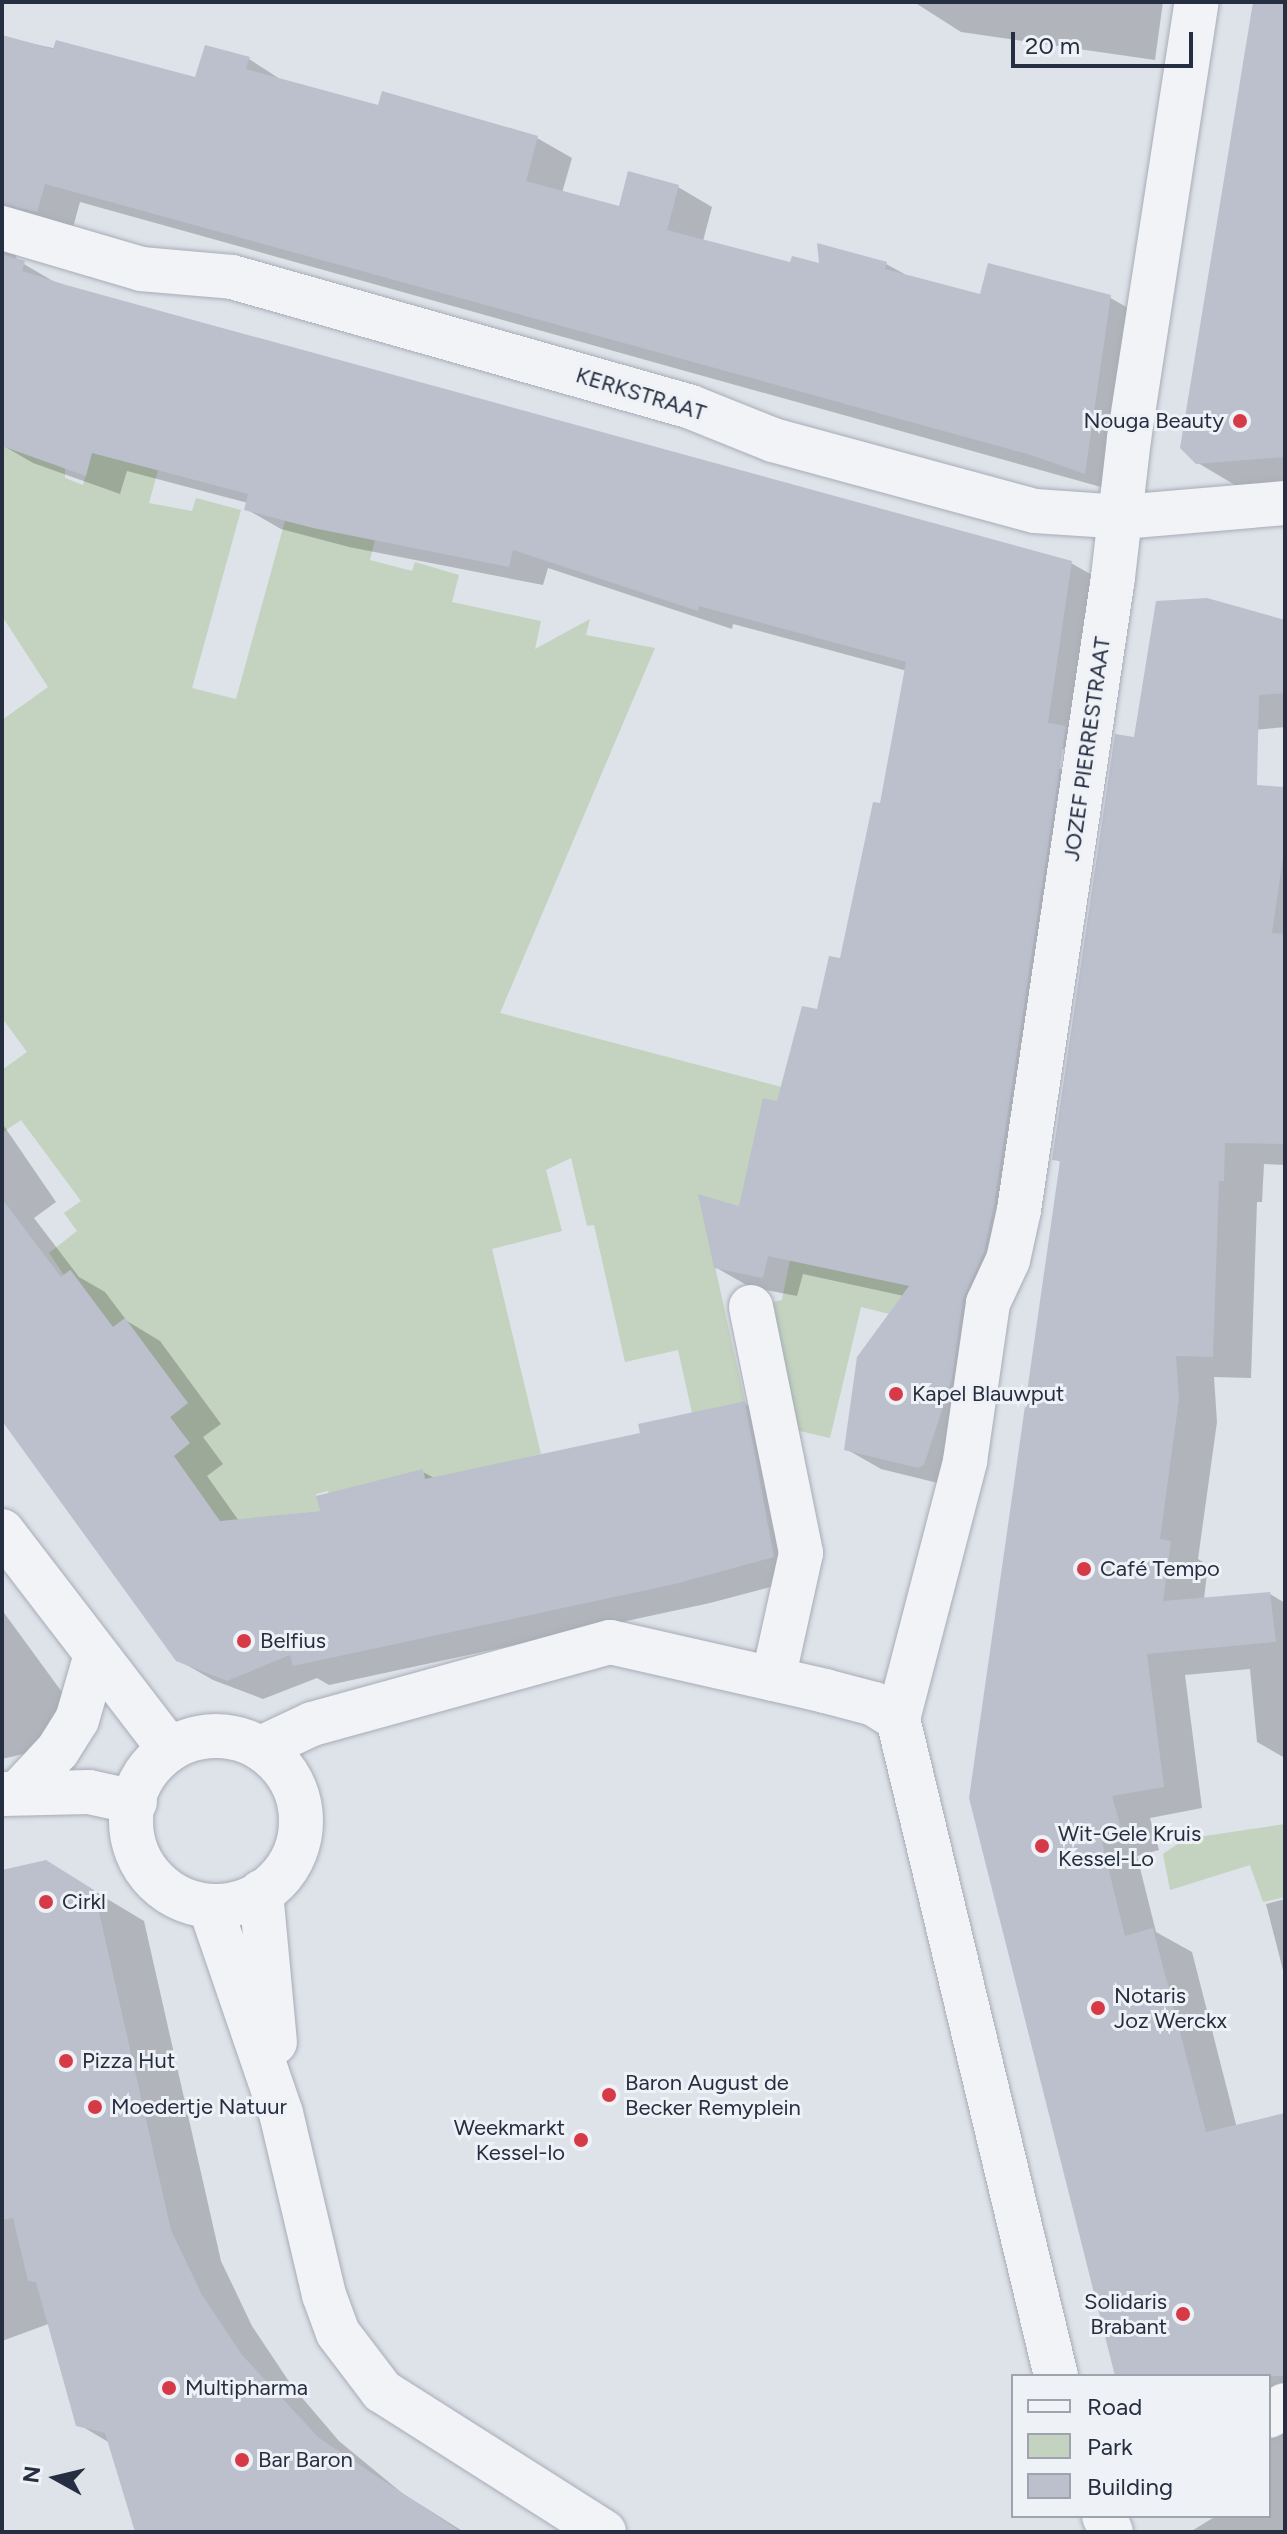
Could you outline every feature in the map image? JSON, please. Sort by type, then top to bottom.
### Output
[{"type":"street","name":"JOZEF PIERRESTRAAT","points":[[898,1719],[957,1490],[988,1303],[1008,1260],[1019,1210],[1122,517],[1129,439],[1197,2]]},
{"type":"street","name":"KERKSTRAAT","points":[[2,228],[141,269],[232,277],[691,407],[773,440],[1035,511],[1122,517],[1285,503]]},
{"type":"street","points":[[751,1307],[801,1553],[773,1679]]},
{"type":"street","points":[[2,1531],[95,1658],[169,1749]]},
{"type":"street","points":[[261,1748],[312,1724],[610,1642],[874,1704],[898,1719],[1056,2374]]},
{"type":"street","points":[[10,1793],[58,1750],[77,1720],[95,1658]]},
{"type":"street","points":[[231,1736],[261,1748],[286,1771],[297,1792],[302,1822],[293,1859],[279,1879],[261,1892],[210,1906],[179,1898],[153,1879],[135,1854],[135,1802],[147,1771],[169,1749],[196,1737],[231,1736]]},
{"type":"street","points":[[10,1793],[89,1792],[135,1802]]},
{"type":"street","points":[[261,1892],[281,2113]]},
{"type":"street","points":[[210,1906],[281,2113],[324,2295],[338,2333],[361,2368],[382,2391],[604,2532]]},
{"type":"green space","points":[[100,423],[158,470],[149,503],[192,511],[196,498],[241,510],[192,688],[236,699],[285,521],[375,540],[370,560],[412,571],[415,562],[459,575],[452,602],[541,621],[535,649],[590,619],[586,635],[655,648],[500,1013],[851,1105],[957,1296],[950,1329],[861,1307],[830,1438],[791,1429],[763,1304],[782,1300],[794,1239],[778,1217],[699,1195],[745,1401],[692,1413],[678,1350],[625,1362],[594,1225],[587,1226],[571,1158],[546,1170],[562,1231],[492,1249],[541,1454],[427,1486],[423,1470],[333,1507],[328,1491],[316,1494],[320,1511],[265,1517],[232,1599],[173,1456],[189,1444],[170,1417],[188,1403],[159,1391],[71,1270],[64,1275],[49,1253],[77,1231],[64,1213],[81,1201],[21,1120],[2,1133],[2,1070],[27,1052],[2,1018],[2,720],[48,687],[2,616],[2,446],[65,463],[65,478],[83,485]]},
{"type":"green space","points":[[1285,1824],[1285,1897],[1263,1902],[1250,1865],[1170,1890],[1163,1854],[1185,1839]]},
{"type":"building","points":[[1253,2],[1285,2],[1285,457],[1196,464],[1180,448]]},
{"type":"building","points":[[2,35],[53,49],[56,40],[195,77],[205,45],[250,57],[246,69],[378,105],[382,91],[538,136],[526,181],[619,206],[628,171],[679,185],[667,230],[790,262],[792,256],[819,263],[817,243],[887,262],[885,269],[980,294],[988,263],[1111,295],[1085,474],[1031,455],[45,184],[37,212],[2,204]]},
{"type":"building","points":[[2,254],[25,261],[22,271],[66,285],[1072,561],[1048,723],[1066,726],[994,1205],[984,1252],[963,1299],[952,1379],[924,1465],[918,1468],[844,1450],[857,1357],[909,1286],[768,1256],[763,1278],[714,1268],[698,1194],[739,1206],[763,1098],[777,1101],[802,1006],[817,1009],[829,956],[840,958],[873,802],[880,803],[906,662],[699,606],[698,611],[513,550],[509,567],[313,528],[244,510],[248,494],[92,453],[86,476],[2,446]]},
{"type":"building","points":[[1207,598],[1285,620],[1285,693],[1259,695],[1257,785],[1285,787],[1285,844],[1272,933],[1285,934],[1285,1144],[1225,1143],[1224,1181],[1219,1181],[1213,1357],[1176,1356],[1179,1399],[1160,1539],[1171,1541],[1163,1601],[1270,1592],[1276,1642],[1147,1654],[1164,1787],[1112,1796],[1121,1828],[1100,1834],[1125,1936],[1153,1928],[1206,2132],[1285,2113],[1285,2376],[1114,2374],[969,1798],[1060,1161],[1052,1160],[1115,734],[1134,737],[1156,601]]},
{"type":"building","points":[[2,1199],[61,1277],[70,1270],[113,1327],[125,1318],[188,1403],[170,1417],[190,1443],[174,1456],[220,1521],[320,1511],[316,1496],[423,1469],[425,1479],[640,1433],[638,1424],[745,1401],[774,1557],[675,1584],[293,1666],[290,1655],[227,1681],[176,1661],[2,1421]]},
{"type":"building","points":[[46,1860],[94,1890],[171,2230],[202,2295],[242,2355],[319,2438],[461,2532],[135,2532],[105,2433],[76,2426],[36,2282],[28,2281],[13,2218],[2,2220],[2,1870]]},
{"type":"place","name":"Nouga Beauty","points":[[1240,421]]},
{"type":"place","name":"Kapel Blauwput","points":[[896,1394]]},
{"type":"place","name":"Café Tempo","points":[[1084,1569]]},
{"type":"place","name":"Belfius","points":[[244,1641]]},
{"type":"place","name":"Wit-Gele Kruis Kessel-Lo","points":[[1042,1846]]},
{"type":"place","name":"Cirkl","points":[[46,1902]]},
{"type":"place","name":"Notaris Joz Werckx","points":[[1098,2008]]},
{"type":"place","name":"Pizza Hut","points":[[66,2061]]},
{"type":"place","name":"Baron August de Becker Remyplein","points":[[609,2095]]},
{"type":"place","name":"Moedertje Natuur","points":[[95,2107]]},
{"type":"place","name":"Weekmarkt Kessel-lo","points":[[581,2140]]},
{"type":"place","name":"Solidaris Brabant","points":[[1183,2314]]},
{"type":"place","name":"Multipharma","points":[[169,2388]]},
{"type":"place","name":"Bar Baron","points":[[242,2460]]}]
